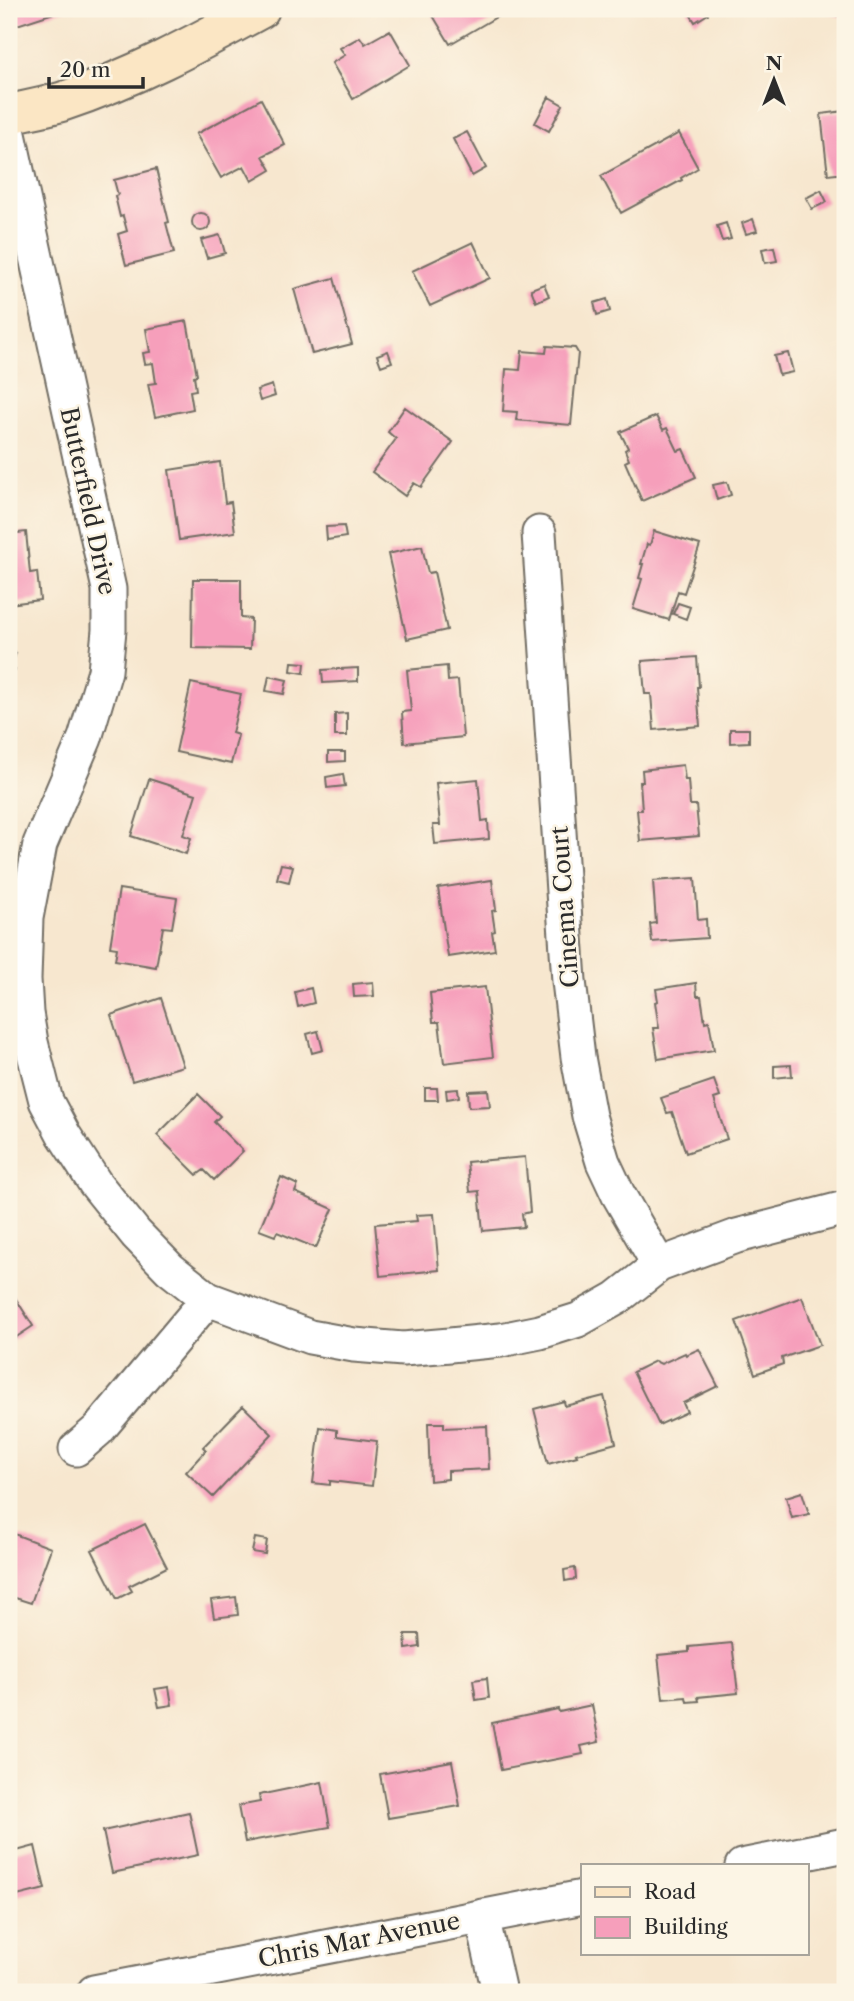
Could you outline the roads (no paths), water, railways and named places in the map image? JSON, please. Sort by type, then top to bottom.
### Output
[{"type":"street","points":[[9,114],[59,103],[118,81],[185,50],[260,9]]},
{"type":"street","name":"Butterfield Drive","points":[[9,134],[109,589],[105,671],[85,738],[40,844],[26,918],[24,979],[31,1042],[46,1101],[95,1183],[136,1234],[170,1269],[208,1299],[310,1337],[354,1345],[403,1349],[501,1340],[578,1320],[617,1298],[659,1265],[737,1236],[845,1208]]},
{"type":"street","name":"Cinema Court","points":[[539,533],[569,981],[578,1057],[589,1116],[603,1162],[659,1265]]},
{"type":"street","points":[[76,1449],[98,1430],[208,1299]]},
{"type":"street","points":[[751,1864],[845,1844]]},
{"type":"street","name":"Chris Mar Avenue","points":[[94,1992],[581,1897]]},
{"type":"street","points":[[482,1916],[499,1992]]}]
